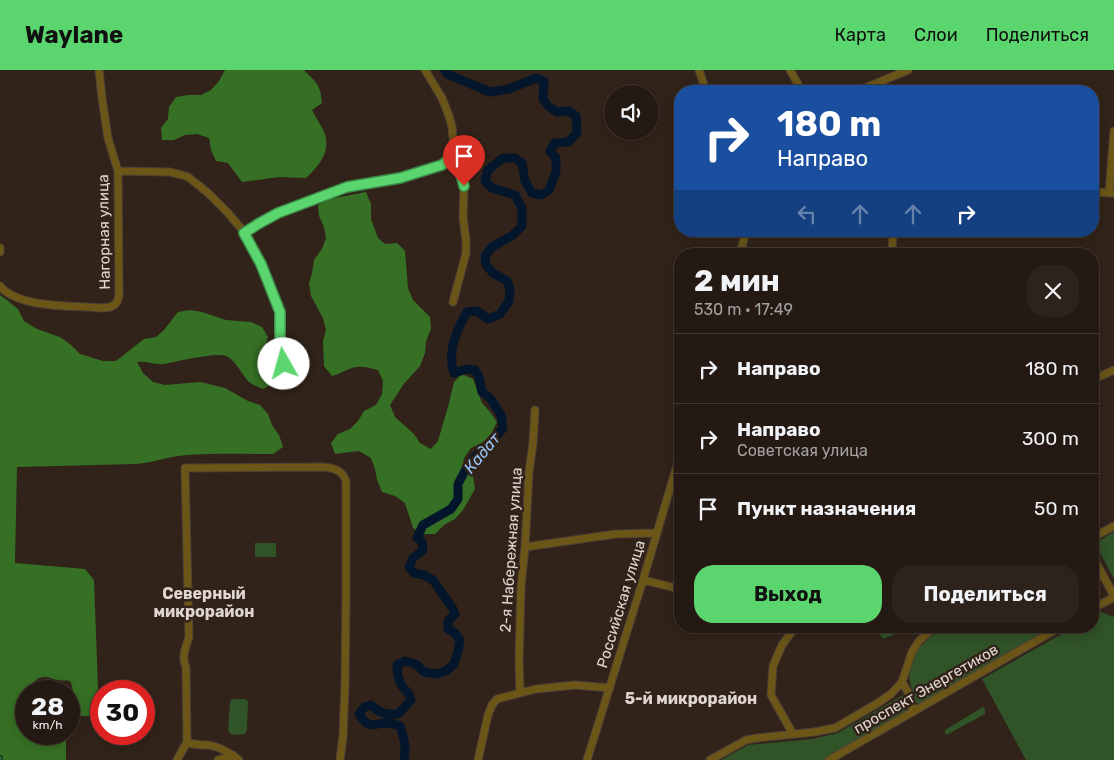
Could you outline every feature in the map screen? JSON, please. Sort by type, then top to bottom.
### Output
[{"type":"street","name":"Нагорная улица","points":[[0,286],[10,294],[41,304],[106,308],[115,305],[118,301],[118,171],[108,138],[100,70]]},
{"type":"street","points":[[425,70],[446,107],[452,127],[454,149],[464,186],[463,217],[466,253],[453,302]]},
{"type":"street","points":[[699,70],[704,85]]},
{"type":"street","points":[[790,70],[798,85]]},
{"type":"street","points":[[872,85],[908,70]]},
{"type":"street","points":[[1111,193],[1114,131]]},
{"type":"street","points":[[244,233],[278,213],[347,187],[400,178],[442,165],[451,157],[454,149]]},
{"type":"street","points":[[118,171],[178,173],[188,177],[207,192],[228,213],[244,233],[261,264],[280,312],[280,341],[284,364]]},
{"type":"street","points":[[1099,377],[1114,370]]},
{"type":"street","name":"2-я Набережная улица","points":[[520,692],[519,632],[521,587],[535,410]]},
{"type":"street","points":[[176,760],[187,742],[184,652],[189,637],[185,468],[323,467],[340,471],[344,474],[346,481],[345,686],[340,760]]},
{"type":"street","name":"Российская улица","points":[[587,760],[644,580],[674,475]]},
{"type":"street","points":[[1099,534],[1114,526]]},
{"type":"street","points":[[525,547],[616,534],[657,533]]},
{"type":"street","points":[[1099,568],[1114,596],[1099,605]]},
{"type":"street","points":[[644,580],[674,588]]},
{"type":"street","points":[[791,633],[782,645],[773,666],[771,695],[793,734]]},
{"type":"street","name":"проспект Энергетиков","points":[[710,760],[746,740],[835,728],[878,703],[891,694],[902,682],[912,652],[919,641],[928,633]]},
{"type":"street","name":"проспект Энергетиков","points":[[829,760],[1050,633]]},
{"type":"street","points":[[902,682],[909,694],[913,712]]},
{"type":"street","points":[[478,760],[488,715],[497,699],[520,692],[576,684],[610,688]]},
{"type":"street","points":[[187,742],[193,745],[209,745],[220,748],[236,758]]},
{"type":"street","points":[[218,760],[236,758]]},
{"type":"green space","points":[[225,70],[304,70],[317,84],[322,103],[312,110],[324,132],[326,145],[320,163],[306,178],[279,177],[242,182],[228,163],[216,161],[211,150],[209,138],[197,134],[185,135],[174,140],[162,140],[161,128],[168,119],[169,107],[176,97],[201,95],[211,90]]},
{"type":"green space","points":[[366,192],[371,204],[371,219],[378,238],[385,244],[397,243],[405,251],[408,288],[413,300],[430,317],[431,329],[420,366],[403,385],[390,405],[395,417],[414,434],[420,443],[431,449],[438,441],[454,382],[462,374],[473,379],[482,403],[497,422],[491,434],[482,443],[471,448],[464,458],[462,470],[473,476],[475,489],[463,510],[455,519],[444,525],[435,534],[423,534],[413,528],[405,503],[395,496],[382,492],[371,458],[359,451],[335,454],[331,443],[338,434],[350,429],[364,411],[376,405],[382,394],[383,381],[378,370],[355,367],[332,376],[324,366],[323,341],[326,330],[323,318],[311,296],[309,284],[314,260],[322,249],[326,238],[319,216],[318,205],[330,199]]},
{"type":"green space","points":[[0,295],[18,309],[24,321],[37,329],[60,337],[80,354],[103,361],[116,361],[144,339],[156,337],[178,312],[190,310],[202,312],[226,320],[251,322],[262,327],[268,337],[263,362],[274,383],[263,389],[249,382],[233,361],[226,356],[205,356],[164,364],[137,362],[143,373],[153,382],[165,385],[200,382],[225,388],[248,401],[260,405],[268,414],[283,447],[273,454],[197,454],[136,464],[17,467],[15,563],[85,569],[94,580],[98,680],[90,680],[90,716],[80,716],[80,680],[56,680],[43,677],[36,680],[15,680],[15,745],[66,745],[66,760],[0,760]]},
{"type":"green space","points":[[1114,532],[1114,579],[1099,551],[1099,541]]},
{"type":"green space","points":[[255,543],[276,543],[276,557],[255,557]]},
{"type":"green space","points":[[1101,612],[1114,617],[1114,760],[1026,760],[982,679],[1064,633],[1099,633],[1099,613]]},
{"type":"green space","points":[[879,633],[897,633],[893,635],[883,639]]},
{"type":"green space","points":[[936,633],[1042,633],[918,705],[913,699],[909,675],[915,652]]},
{"type":"green space","points":[[903,695],[906,698],[906,713],[824,760],[721,760],[748,745],[812,739],[838,733]]},
{"type":"green space","points":[[233,699],[244,699],[248,702],[247,730],[245,734],[232,735],[228,731],[230,703]]},
{"type":"green space","points":[[983,707],[985,714],[945,734],[945,730]]},
{"type":"waterway","name":"Кадат","points":[[404,760],[405,743],[400,726],[388,723],[372,725],[366,723],[359,714],[364,707],[371,705],[383,713],[398,714],[411,700],[402,686],[397,665],[405,661],[416,664],[424,672],[436,674],[446,671],[454,664],[460,640],[454,632],[448,629],[448,621],[455,614],[453,609],[433,580],[424,575],[414,573],[409,567],[413,558],[423,550],[422,542],[417,538],[423,525],[451,509],[458,499],[458,484],[467,467],[503,428],[501,415],[490,398],[482,392],[479,377],[475,370],[467,369],[454,373],[452,365],[454,341],[467,312],[477,311],[488,319],[500,314],[509,301],[510,289],[507,281],[493,273],[486,265],[485,256],[492,247],[513,235],[522,226],[522,208],[515,195],[492,188],[485,181],[488,170],[503,158],[515,158],[522,163],[525,181],[532,193],[541,195],[549,190],[556,172],[556,158],[550,151],[555,143],[568,142],[577,133],[576,116],[569,111],[557,112],[548,106],[543,99],[544,81],[536,78],[509,89],[490,92],[447,74],[445,70]]},
{"type":"waterway","points":[[0,755],[2,760]]},
{"type":"district","name":"Северный микрорайон","points":[[204,602]]},
{"type":"district","name":"5-й микрорайон","points":[[691,698]]},
{"type":"route","points":[[284,364],[280,341],[280,312],[261,264],[244,233],[278,213],[347,187],[400,178],[442,165],[451,157],[454,149],[464,186]]}]
